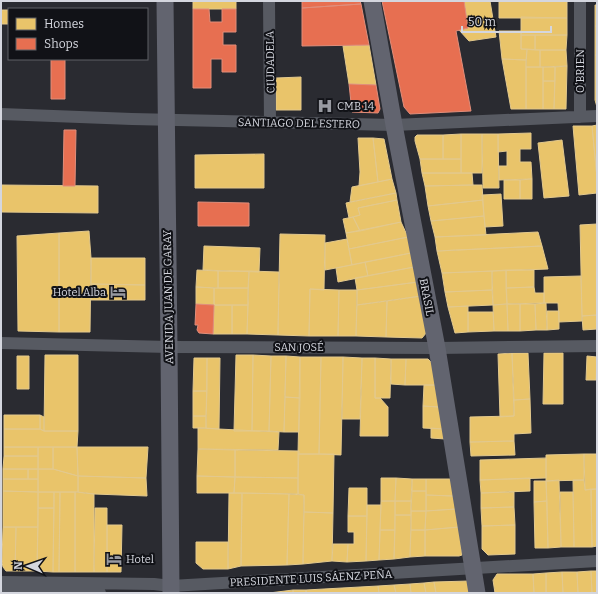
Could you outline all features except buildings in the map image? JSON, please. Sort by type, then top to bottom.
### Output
[{"type":"street","name":"AVENIDA JUAN DE GARAY","points":[[165,1],[171,589]]},
{"type":"street","name":"CIUDADELA","points":[[269,1],[270,123]]},
{"type":"street","name":"BRASIL","points":[[372,1],[394,125],[437,348],[477,593]]},
{"type":"street","name":"O'BRIEN","points":[[580,1],[580,117]]},
{"type":"street","name":"SANTIAGO DEL ESTERO","points":[[1,114],[125,119],[394,125],[597,116]]},
{"type":"street","name":"SAN JOSÉ","points":[[1,343],[169,347],[437,348],[597,346]]},
{"type":"street","name":"PRESIDENTE LUIS SÁENZ PEÑA","points":[[1,582],[154,584],[171,589],[472,568],[597,561]]},
{"type":"street","points":[[1,591],[100,593]]},
{"type":"place","name":"CMB 14","points":[[325,106]]},
{"type":"place","name":"Hotel Alba","points":[[118,292]]},
{"type":"place","name":"Hotel","points":[[114,559]]}]
